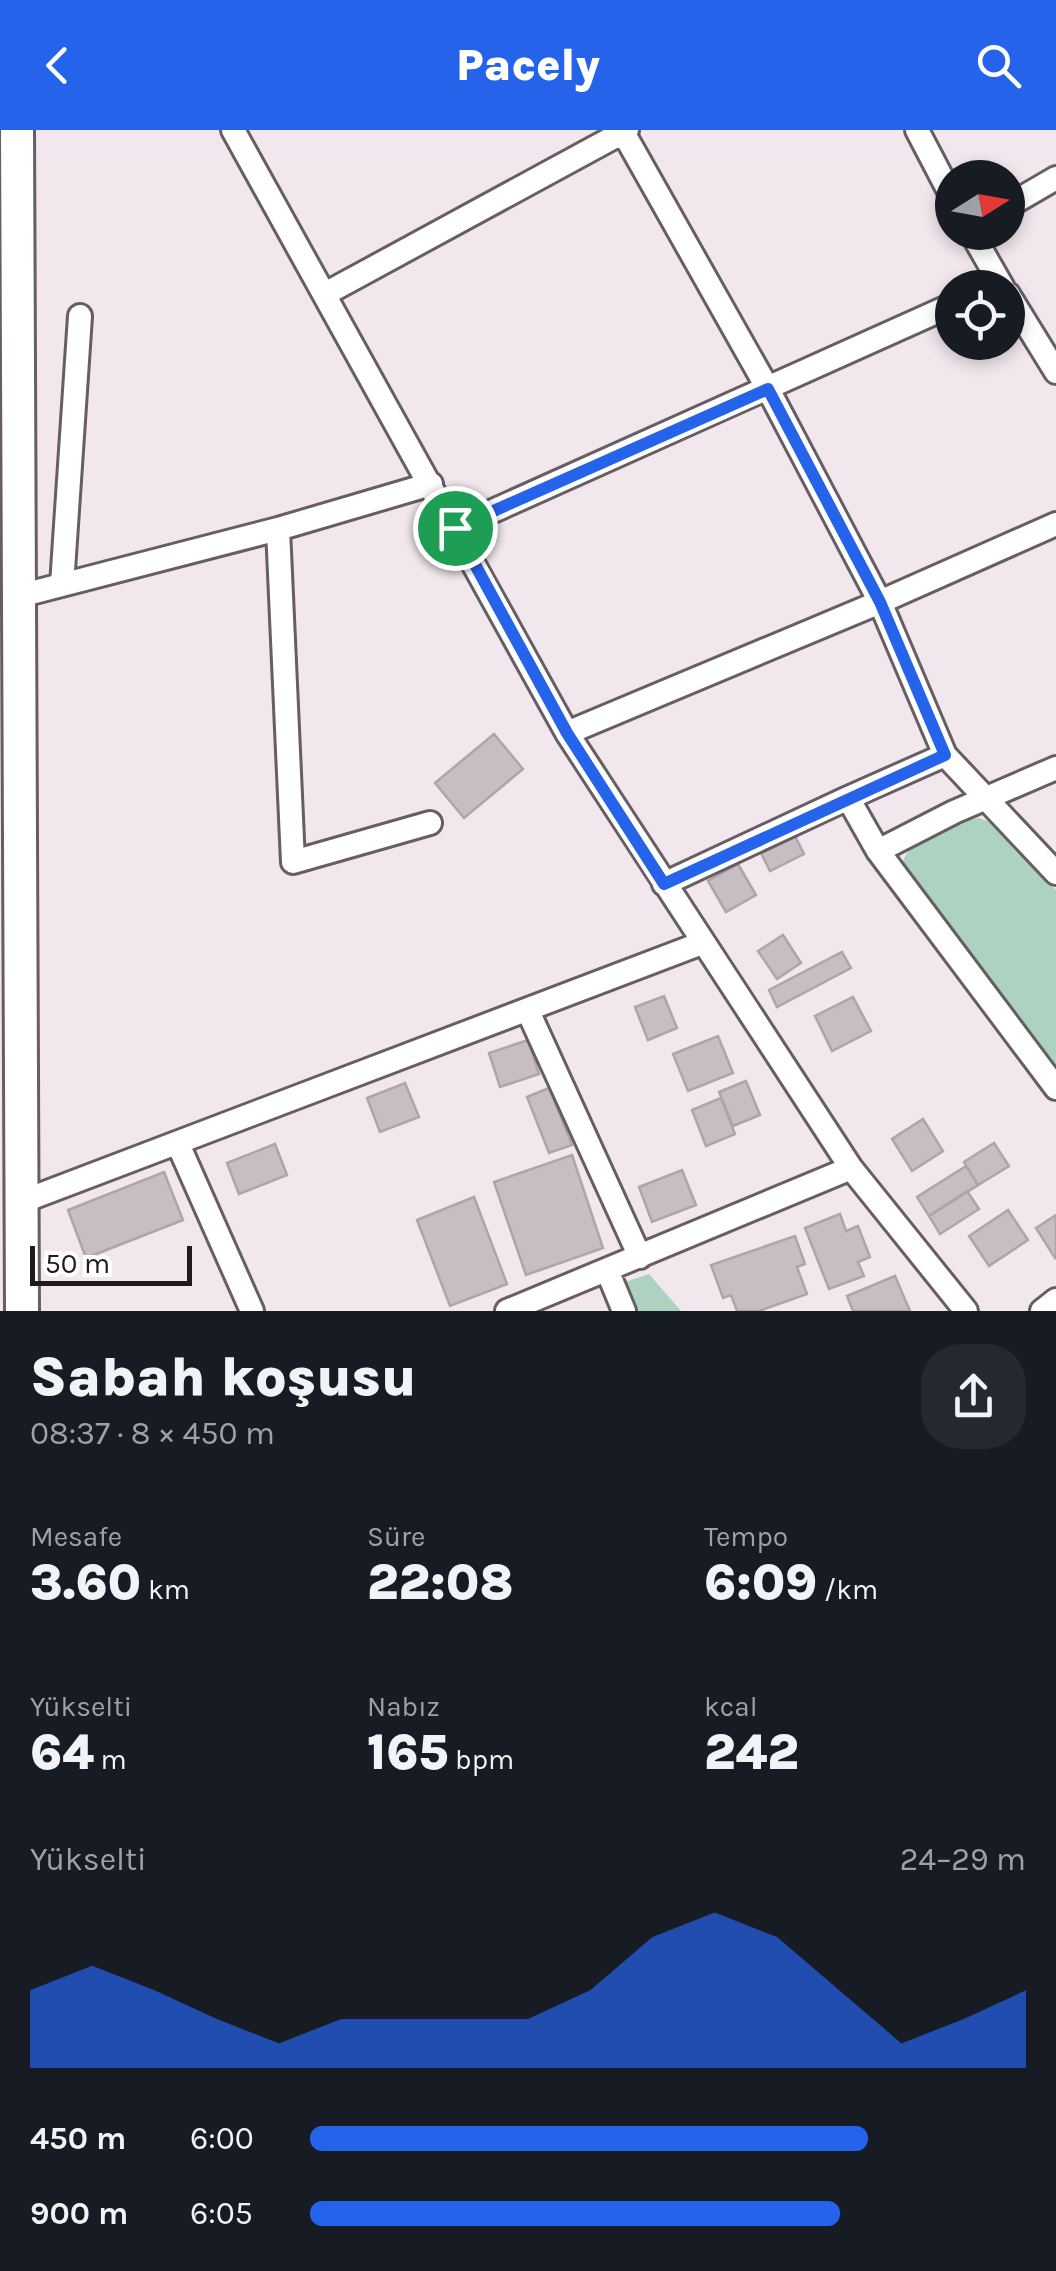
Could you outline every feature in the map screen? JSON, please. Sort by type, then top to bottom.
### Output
[{"type":"highway","points":[[17,130],[22,1311]]},
{"type":"street","points":[[918,130],[935,164]]},
{"type":"street","points":[[325,294],[625,131],[880,602],[945,755],[1056,873]]},
{"type":"street","points":[[240,132],[567,733],[852,1168],[966,1311]]},
{"type":"street","points":[[1025,196],[1056,178]]},
{"type":"street","points":[[455,528],[935,313]]},
{"type":"street","points":[[62,585],[80,316]]},
{"type":"street","points":[[1025,326],[1056,372]]},
{"type":"street","points":[[19,596],[430,484]]},
{"type":"street","points":[[567,733],[1056,524]]},
{"type":"street","points":[[278,528],[292,862],[430,822]]},
{"type":"street","points":[[664,884],[945,755]]},
{"type":"street","points":[[878,851],[954,812],[1056,768]]},
{"type":"street","points":[[848,798],[878,851],[1056,1088]]},
{"type":"street","points":[[21,1202],[702,943]]},
{"type":"street","points":[[528,1010],[640,1256]]},
{"type":"street","points":[[178,1144],[252,1311]]},
{"type":"street","points":[[508,1311],[852,1168]]},
{"type":"street","points":[[607,1270],[624,1311]]},
{"type":"street","points":[[1042,1311],[1056,1300]]},
{"type":"green space","points":[[979,818],[990,822],[1056,890],[1056,1067],[902,864],[914,844],[933,831]]},
{"type":"green space","points":[[649,1274],[681,1311],[638,1311],[625,1282]]},
{"type":"building","points":[[494,734],[523,769],[464,818],[435,783]]},
{"type":"building","points":[[795,836],[804,854],[770,871],[761,853]]},
{"type":"building","points":[[738,864],[756,895],[726,912],[708,881]]},
{"type":"building","points":[[783,935],[801,963],[777,979],[758,951]]},
{"type":"building","points":[[842,952],[851,968],[777,1007],[769,990]]},
{"type":"building","points":[[664,996],[677,1028],[648,1040],[635,1007]]},
{"type":"building","points":[[853,997],[871,1031],[832,1051],[815,1016]]},
{"type":"building","points":[[718,1036],[733,1073],[688,1091],[673,1054]]},
{"type":"building","points":[[528,1040],[539,1074],[500,1087],[489,1053]]},
{"type":"building","points":[[746,1081],[760,1115],[733,1126],[719,1092]]},
{"type":"building","points":[[405,1083],[419,1117],[380,1132],[367,1098]]},
{"type":"building","points":[[549,1088],[572,1145],[549,1153],[527,1097]]},
{"type":"building","points":[[721,1098],[735,1134],[706,1146],[692,1110]]},
{"type":"building","points":[[923,1119],[943,1151],[912,1171],[892,1139]]},
{"type":"building","points":[[994,1143],[1009,1166],[978,1185],[964,1162]]},
{"type":"building","points":[[275,1144],[287,1175],[239,1194],[227,1163]]},
{"type":"building","points":[[572,1155],[603,1248],[526,1275],[494,1182]]},
{"type":"building","points":[[966,1166],[978,1185],[929,1216],[917,1197]]},
{"type":"building","points":[[682,1170],[696,1205],[652,1222],[639,1187]]},
{"type":"building","points":[[164,1172],[183,1220],[86,1258],[68,1210]]},
{"type":"building","points":[[967,1191],[979,1209],[940,1234],[929,1216]]},
{"type":"building","points":[[474,1197],[507,1284],[450,1306],[417,1220]]},
{"type":"building","points":[[1008,1210],[1028,1240],[989,1266],[969,1236]]},
{"type":"building","points":[[840,1214],[846,1231],[858,1226],[870,1257],[858,1262],[864,1276],[829,1289],[805,1228]]},
{"type":"building","points":[[1056,1215],[1056,1257],[1055,1258],[1036,1228]]},
{"type":"building","points":[[795,1236],[805,1264],[797,1267],[807,1294],[759,1311],[737,1311],[731,1295],[723,1298],[711,1265]]},
{"type":"building","points":[[895,1276],[910,1311],[853,1311],[847,1296]]},
{"type":"route","points":[[768,389],[880,602],[945,755],[664,884],[567,733],[455,528],[768,389]]}]
